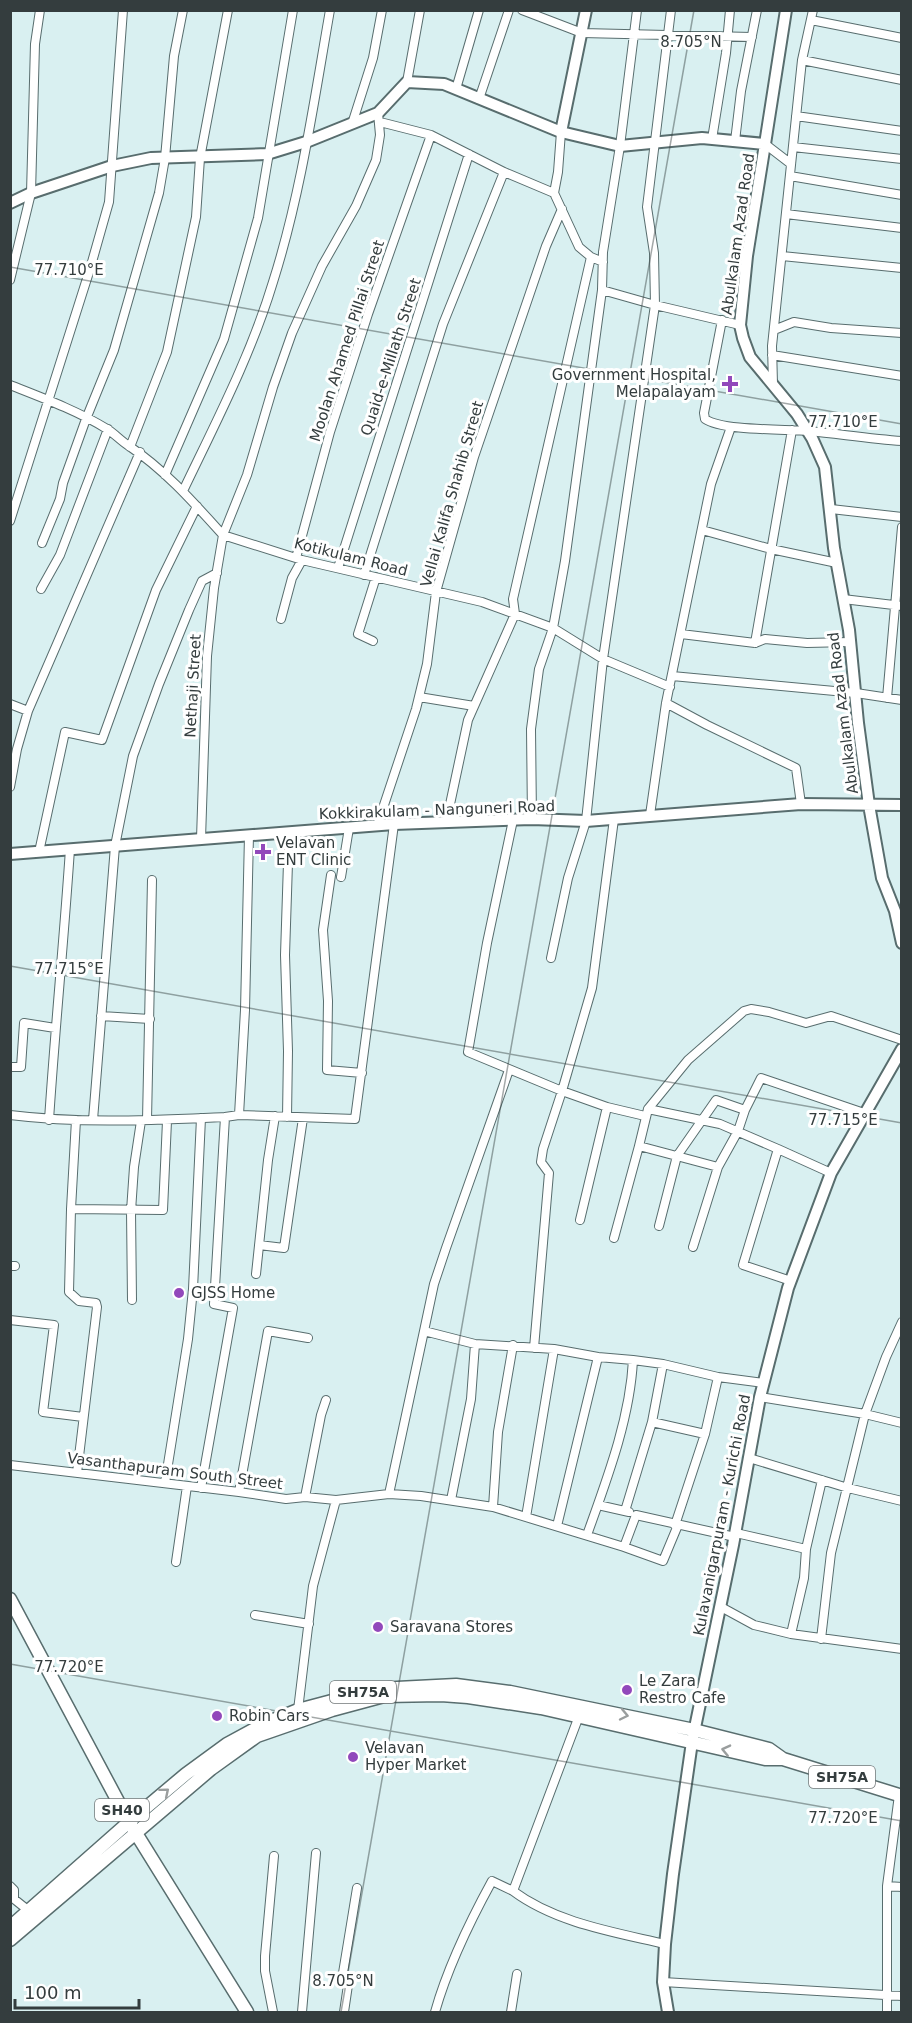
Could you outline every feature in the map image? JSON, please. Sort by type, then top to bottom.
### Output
[{"type":"main road","points":[[561,132],[586,10]]},
{"type":"main road","points":[[765,144],[786,10]]},
{"type":"main road","points":[[10,203],[31,193],[112,166],[151,158],[201,158],[269,153],[306,142],[351,124],[379,118],[407,82]]},
{"type":"main road","name":"Abulkalam Azad Road","points":[[407,82],[444,84],[561,132],[620,146],[702,138],[765,144],[747,256],[740,325],[742,338],[750,357],[797,414],[808,431],[825,467],[850,642],[868,805]]},
{"type":"main road","name":"Kokkirakulam - Nanguneri Road","points":[[10,854],[394,824],[532,819],[586,821],[801,804],[902,805]]},
{"type":"main road","points":[[868,805],[882,878],[898,910],[902,943]]},
{"type":"main road","name":"Kulavanigarpuram - Kurichi Road","points":[[668,2013],[663,1982],[665,1944],[693,1736],[721,1607],[760,1397],[790,1281],[831,1173],[902,1049]]},
{"type":"main road","name":"SH40","points":[[10,1599],[132,1827],[247,2013]]},
{"type":"main road","name":"SH75A","points":[[10,1927],[132,1827],[186,1774],[227,1744],[266,1723],[298,1710],[377,1689],[456,1685],[581,1705],[693,1736],[769,1749],[783,1759],[900,1795]]},
{"type":"main road","points":[[10,1940],[132,1827],[211,1768],[257,1736],[332,1710],[384,1696],[441,1695],[468,1697],[693,1736]]},
{"type":"street","points":[[10,280],[31,193],[35,44],[39,10]]},
{"type":"street","points":[[10,521],[18,504],[109,202],[123,10]]},
{"type":"street","points":[[42,543],[114,350],[159,193],[165,158],[174,56],[183,10]]},
{"type":"street","points":[[130,447],[167,352],[196,217],[201,158],[228,10]]},
{"type":"street","points":[[165,475],[224,339],[258,219],[293,10]]},
{"type":"street","points":[[183,491],[245,362],[273,283],[296,199],[330,10]]},
{"type":"street","points":[[351,124],[374,58],[382,10]]},
{"type":"street","points":[[407,82],[420,10]]},
{"type":"street","points":[[456,89],[479,10]]},
{"type":"street","points":[[479,99],[509,10]]},
{"type":"street","points":[[522,10],[582,33],[752,37]]},
{"type":"street","points":[[532,819],[531,729],[539,669],[553,628],[586,415],[602,290],[603,262],[637,10]]},
{"type":"street","points":[[551,958],[568,878],[586,821],[603,659],[655,305],[654,253],[647,207],[671,10]]},
{"type":"street","points":[[712,139],[730,10]]},
{"type":"street","points":[[735,141],[741,91],[757,10]]},
{"type":"street","points":[[773,386],[774,330],[796,116],[802,60],[813,10]]},
{"type":"street","points":[[811,20],[902,38]]},
{"type":"street","points":[[802,60],[902,80]]},
{"type":"street","points":[[796,116],[902,131]]},
{"type":"street","points":[[379,118],[430,135],[504,172],[554,193]]},
{"type":"street","name":"Nethaji Street","points":[[201,839],[207,656],[223,535],[247,475],[292,333],[322,266],[356,206],[376,160],[379,118]]},
{"type":"street","points":[[561,132],[554,193],[579,247],[591,257],[603,262]]},
{"type":"street","name":"Moolan Ahamed Pillai Street","points":[[280,619],[299,559],[330,432],[430,135]]},
{"type":"street","points":[[765,144],[791,164]]},
{"type":"street","points":[[793,147],[902,159]]},
{"type":"street","name":"Quaid-e-Millath Street","points":[[338,568],[469,154]]},
{"type":"street","points":[[364,574],[443,324],[504,172]]},
{"type":"street","points":[[790,176],[902,195]]},
{"type":"street","name":"Vellai Kalifa Shahib Street","points":[[377,825],[419,697],[427,664],[436,592],[474,457],[546,246],[562,209]]},
{"type":"street","points":[[786,214],[902,228]]},
{"type":"street","points":[[782,256],[902,268]]},
{"type":"street","points":[[446,823],[468,720],[515,614],[513,599],[591,257]]},
{"type":"street","points":[[602,290],[740,325]]},
{"type":"street","points":[[722,320],[705,419],[709,422],[731,427],[808,431],[902,441]]},
{"type":"street","points":[[774,330],[794,322],[831,328],[902,333]]},
{"type":"street","points":[[772,355],[902,376]]},
{"type":"street","points":[[10,385],[48,400],[108,429],[140,452],[183,491],[223,535]]},
{"type":"street","points":[[650,815],[666,703],[711,484],[731,427]]},
{"type":"street","points":[[41,589],[60,555],[108,429]]},
{"type":"street","points":[[755,643],[792,430]]},
{"type":"street","points":[[11,785],[28,711],[140,452]]},
{"type":"street","points":[[39,852],[65,732],[102,740],[156,590],[197,506]]},
{"type":"street","points":[[831,509],[902,517]]},
{"type":"street","points":[[887,698],[899,606],[902,527]]},
{"type":"street","points":[[702,530],[771,549],[837,563]]},
{"type":"street","name":"Kotikulam Road","points":[[223,535],[299,559],[482,602],[553,628],[603,659],[670,687]]},
{"type":"street","points":[[93,1120],[115,846],[134,756],[159,684],[202,581],[217,573]]},
{"type":"street","points":[[373,641],[358,634],[376,577]]},
{"type":"street","points":[[843,599],[899,606]]},
{"type":"street","points":[[681,634],[755,643],[765,639],[807,643],[850,642]]},
{"type":"street","points":[[672,676],[856,693],[902,700]]},
{"type":"street","points":[[419,697],[474,706]]},
{"type":"street","points":[[666,703],[796,768],[801,804]]},
{"type":"street","points":[[10,704],[28,711]]},
{"type":"street","points":[[534,1348],[549,1173],[542,1162],[542,1156],[592,988],[614,819]]},
{"type":"street","points":[[513,820],[487,944],[468,1052],[607,1107],[720,1124],[831,1173]]},
{"type":"street","points":[[10,1115],[49,1120],[167,1121],[240,1115],[355,1119],[394,824]]},
{"type":"street","points":[[341,877],[350,828]]},
{"type":"street","points":[[287,1118],[288,1040],[285,955],[289,832]]},
{"type":"street","points":[[240,1115],[249,836]]},
{"type":"street","points":[[49,1120],[70,849]]},
{"type":"street","points":[[331,875],[323,930],[328,1001],[327,1070],[362,1073]]},
{"type":"street","points":[[132,1300],[131,1211],[134,1167],[144,1121],[150,1019],[152,880]]},
{"type":"street","points":[[614,1238],[647,1113],[688,1060],[744,1011],[751,1009],[770,1012],[806,1023],[831,1016],[902,1040]]},
{"type":"street","points":[[101,1016],[150,1019]]},
{"type":"street","points":[[10,1067],[21,1067],[24,1023],[55,1028]]},
{"type":"street","points":[[388,1494],[434,1284],[509,1070]]},
{"type":"street","points":[[693,1247],[718,1167],[738,1131],[745,1110],[761,1078],[864,1113]]},
{"type":"street","points":[[659,1227],[677,1156],[700,1121],[716,1100],[745,1110]]},
{"type":"street","points":[[580,1220],[607,1107]]},
{"type":"street","points":[[256,1274],[275,1116]]},
{"type":"street","points":[[201,1488],[233,1308],[214,1304],[225,1117]]},
{"type":"street","points":[[165,1484],[193,1289],[201,1118]]},
{"type":"street","points":[[259,1245],[284,1248],[303,1118]]},
{"type":"street","points":[[76,1120],[69,1292],[79,1301],[96,1303],[97,1307],[77,1473]]},
{"type":"street","points":[[71,1209],[163,1210],[167,1121]]},
{"type":"street","points":[[639,1146],[718,1167]]},
{"type":"street","points":[[778,1149],[743,1265],[790,1281]]},
{"type":"street","points":[[10,1320],[54,1325],[42,1412],[83,1417]]},
{"type":"street","points":[[821,1639],[831,1553],[866,1414],[886,1357],[901,1327]]},
{"type":"street","points":[[239,1492],[268,1330],[308,1338]]},
{"type":"street","points":[[424,1331],[475,1344],[554,1349],[598,1357],[663,1364],[718,1377],[764,1383]]},
{"type":"street","points":[[451,1500],[471,1400],[475,1344]]},
{"type":"street","points":[[493,1507],[498,1432],[513,1346]]},
{"type":"street","points":[[526,1517],[554,1349]]},
{"type":"street","points":[[557,1526],[598,1357]]},
{"type":"street","points":[[587,1535],[624,1420],[632,1380],[633,1360]]},
{"type":"street","points":[[625,1511],[652,1422],[663,1364]]},
{"type":"street","points":[[677,1525],[705,1434],[718,1377]]},
{"type":"street","points":[[760,1397],[866,1414],[902,1423]]},
{"type":"street","points":[[305,1497],[326,1400]]},
{"type":"street","points":[[652,1422],[705,1434]]},
{"type":"street","points":[[749,1458],[848,1488],[902,1501]]},
{"type":"street","name":"Vasanthapuram South Street","points":[[10,1465],[286,1499],[305,1497],[336,1500],[388,1494],[451,1500],[493,1507],[663,1561],[677,1525]]},
{"type":"street","points":[[791,1635],[804,1578],[806,1549],[822,1480]]},
{"type":"street","points":[[176,1562],[187,1486]]},
{"type":"street","points":[[298,1710],[313,1586],[336,1500]]},
{"type":"street","points":[[598,1504],[677,1525],[806,1549]]},
{"type":"street","points":[[624,1547],[636,1515]]},
{"type":"street","points":[[721,1607],[754,1625],[791,1635],[901,1648],[902,1638]]},
{"type":"street","points":[[255,1615],[309,1624]]},
{"type":"street","points":[[513,1891],[579,1716]]},
{"type":"street","points":[[887,2013],[887,1886],[900,1795]]},
{"type":"street","points":[[302,2013],[316,1853]]},
{"type":"street","points":[[273,2013],[265,1971],[265,1956],[274,1856]]},
{"type":"street","points":[[435,2013],[442,1989],[466,1930],[492,1881],[513,1891],[533,1905],[558,1915],[602,1929],[665,1944]]},
{"type":"street","points":[[10,1886],[14,1890],[12,1901],[29,1911]]},
{"type":"street","points":[[887,1886],[902,1887]]},
{"type":"street","points":[[344,2013],[348,1986],[343,1973],[357,1888]]},
{"type":"street","points":[[511,2013],[517,1974]]},
{"type":"street","points":[[663,1982],[902,1996]]},
{"type":"place","name":"Government Hospital, Melapalayam","points":[[730,384]]},
{"type":"place","name":"Velavan ENT Clinic","points":[[263,852]]},
{"type":"place","name":"GJSS Home","points":[[179,1293]]},
{"type":"place","name":"Saravana Stores","points":[[378,1627]]},
{"type":"place","name":"Le Zara Restro Cafe","points":[[627,1690]]},
{"type":"place","name":"Robin Cars","points":[[217,1716]]},
{"type":"place","name":"Velavan Hyper Market","points":[[353,1757]]}]
